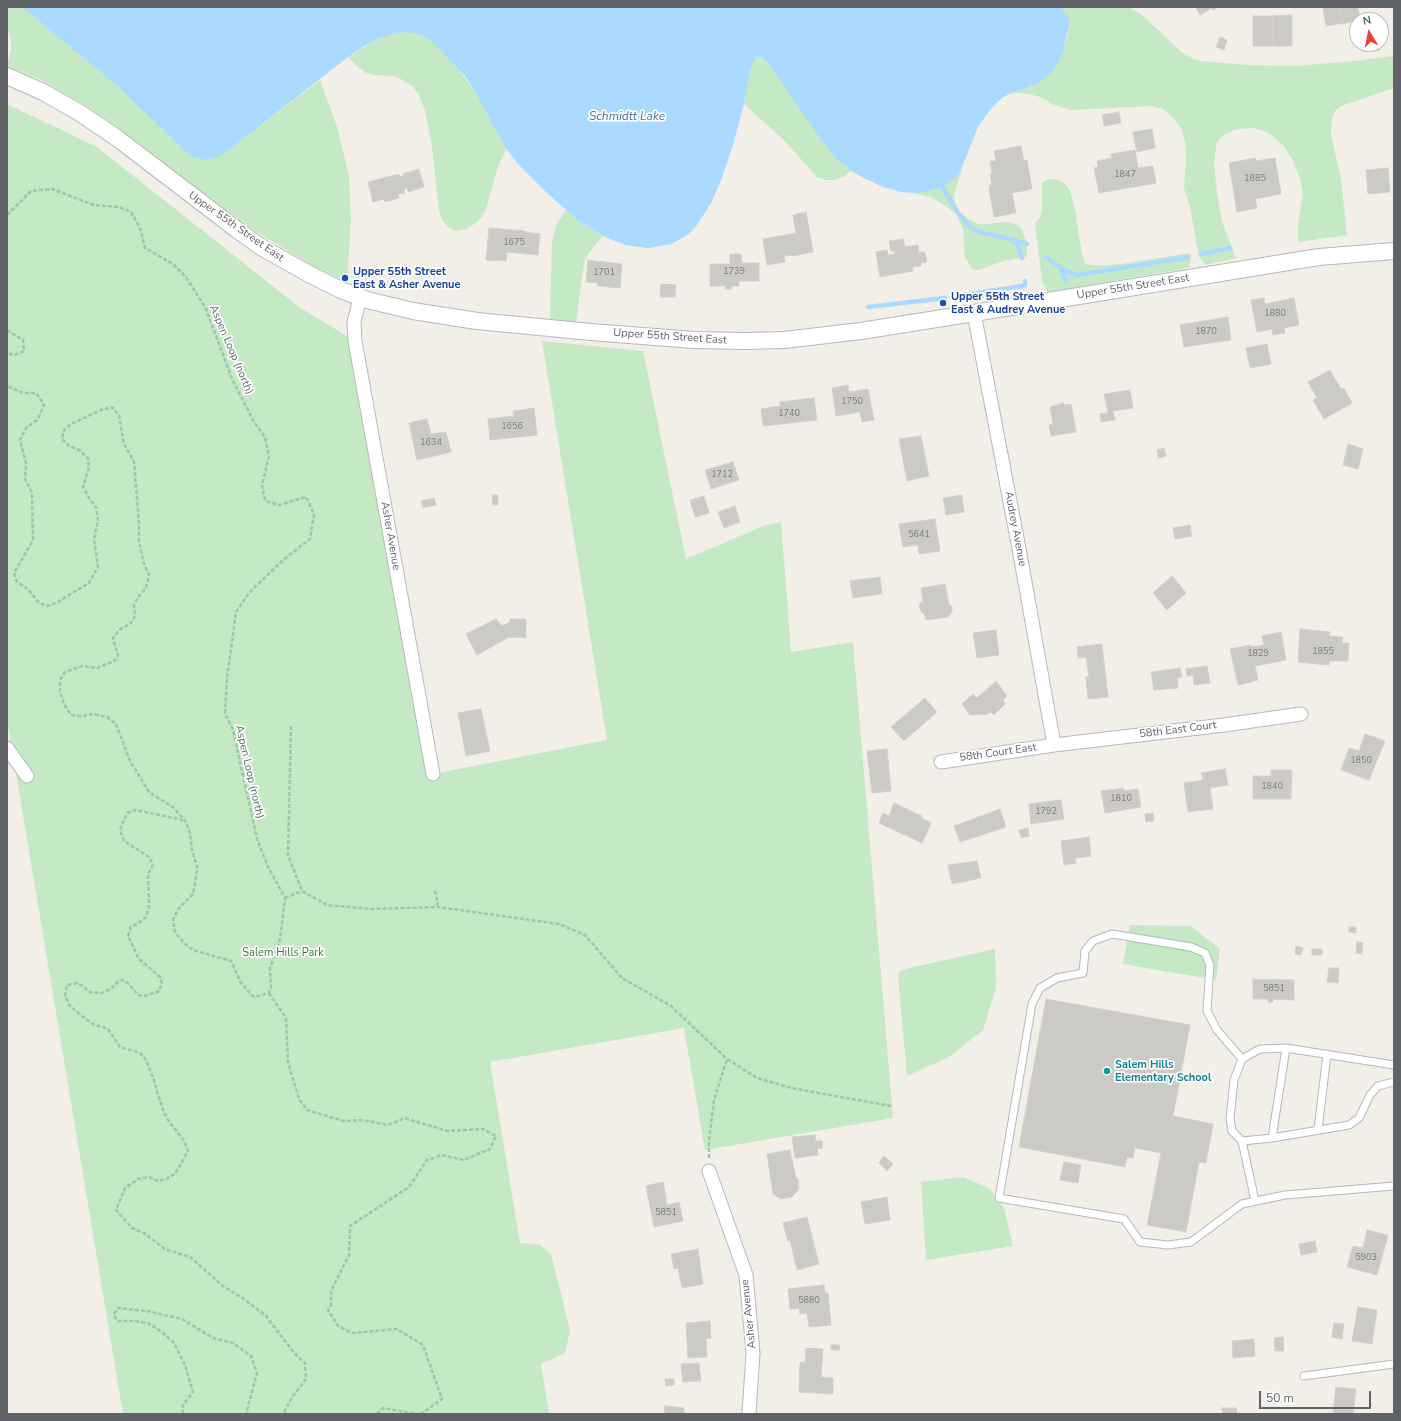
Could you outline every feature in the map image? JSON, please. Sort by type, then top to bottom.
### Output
[{"type":"street","name":"Upper 55th Street East","points":[[7,76],[43,92],[91,120],[261,247],[309,274],[360,298],[413,311],[492,323],[591,332],[734,341],[804,338],[974,313],[1319,257],[1394,251]]},
{"type":"street","name":"Asher Avenue","points":[[360,298],[354,322],[355,341],[432,774]]},
{"type":"street","name":"Audrey Avenue","points":[[974,313],[1021,558],[1054,745]]},
{"type":"street","name":"58th East Court","points":[[1054,745],[1224,725],[1302,714]]},
{"type":"street","name":"58th Court East","points":[[941,762],[1054,745]]},
{"type":"street","points":[[7,748],[27,776]]},
{"type":"street","name":"Asher Avenue","points":[[710,1171],[746,1275],[753,1353],[749,1414]]},
{"type":"lane","points":[[1242,1059],[1217,1030],[1207,1011],[1210,965],[1205,953],[1191,947],[1112,934],[1093,942],[1085,951],[1083,974],[1056,978],[1040,988],[1032,1004],[998,1198],[1124,1219],[1140,1242],[1168,1245],[1191,1242],[1242,1204],[1285,1195],[1394,1186]]},
{"type":"lane","points":[[1272,1138],[1286,1048]]},
{"type":"lane","points":[[1255,1201],[1242,1141],[1232,1131],[1230,1118],[1234,1080],[1242,1059],[1260,1049],[1286,1048],[1394,1065]]},
{"type":"lane","points":[[1318,1130],[1327,1054]]},
{"type":"lane","points":[[1242,1141],[1272,1138],[1349,1125],[1359,1118],[1370,1095],[1378,1086],[1394,1082]]},
{"type":"lane","points":[[1304,1376],[1394,1364]]},
{"type":"path","name":"Aspen Loop (north)","points":[[7,215],[31,190],[52,189],[94,205],[119,207],[132,212],[140,228],[146,248],[173,264],[186,276],[206,309],[232,380],[254,422],[265,437],[269,456],[262,485],[265,501],[279,504],[306,497],[314,514],[310,540],[283,560],[249,593],[236,612],[227,678],[225,713],[233,730],[257,839],[268,867],[285,898]]},
{"type":"path","points":[[7,330],[23,340],[24,351],[15,355],[7,353]]},
{"type":"path","points":[[7,386],[23,393],[36,393],[44,404],[38,419],[26,428],[20,440],[26,463],[25,479],[32,493],[33,540],[14,572],[17,582],[28,589],[39,603],[48,606],[56,603],[89,583],[98,567],[94,540],[98,520],[96,507],[88,498],[82,486],[89,468],[88,458],[79,450],[68,445],[62,439],[64,430],[71,424],[101,410],[112,407],[119,415],[124,444],[134,462],[139,541],[144,564],[149,575],[146,588],[138,597],[134,605],[135,616],[131,623],[119,630],[113,638],[118,656],[114,661],[97,668],[82,666],[65,672],[60,680],[60,691],[64,704],[71,715],[81,716],[94,714],[107,717],[116,724],[130,762],[149,792],[174,808],[186,822],[190,833],[192,850],[197,866],[196,878],[193,894],[179,908],[173,920],[175,932],[184,943],[193,950],[231,960],[241,983],[254,997],[269,993]]},
{"type":"path","points":[[291,726],[288,855],[302,891],[327,905],[372,909],[438,907],[559,924],[585,935],[622,978],[670,1006],[728,1059],[757,1078],[791,1088],[891,1106]]},
{"type":"path","points":[[186,822],[179,818],[135,810],[127,813],[120,830],[124,841],[149,857],[153,864],[148,874],[149,907],[146,917],[131,927],[128,936],[140,959],[160,977],[162,983],[159,991],[145,996],[138,995],[128,983],[123,980],[102,993],[90,992],[78,983],[67,985],[65,996],[70,1006],[82,1016],[93,1024],[108,1029],[120,1047],[140,1053],[146,1060],[166,1118],[184,1141],[188,1151],[175,1174],[158,1181],[149,1177],[138,1178],[125,1188],[116,1210],[132,1228],[144,1233],[165,1248],[190,1257],[223,1286],[244,1299],[266,1316],[294,1353],[305,1362],[306,1379],[293,1396],[283,1414]]},
{"type":"path","points":[[269,993],[271,988],[270,968],[280,939],[285,898],[302,891]]},
{"type":"path","points":[[435,891],[438,907]]},
{"type":"path","points":[[269,993],[286,1018],[288,1062],[299,1099],[307,1110],[344,1121],[363,1120],[388,1125],[406,1118],[447,1131],[484,1129],[496,1136],[490,1149],[464,1160],[442,1155],[427,1160],[409,1187],[350,1226],[349,1255],[331,1291],[331,1305],[328,1310],[329,1314],[338,1326],[352,1333],[396,1329],[423,1344],[442,1399],[421,1414]]},
{"type":"path","points":[[710,1171],[709,1141],[714,1100],[728,1059]]},
{"type":"path","points":[[183,1414],[183,1405],[193,1392],[185,1365],[174,1343],[162,1332],[148,1324],[135,1321],[117,1321],[114,1314],[118,1308],[147,1311],[182,1319],[213,1338],[233,1343],[251,1356],[257,1373],[246,1414]]},
{"type":"path","points":[[377,1414],[383,1408],[415,1414]]},
{"type":"green space","points":[[7,7],[22,7],[121,89],[182,149],[211,159],[229,150],[320,80],[337,127],[349,176],[351,220],[347,282],[313,266],[255,231],[123,131],[85,105],[39,79],[7,66],[11,50],[11,39],[7,29]]},
{"type":"green space","points":[[1061,7],[1128,7],[1141,14],[1180,51],[1194,59],[1201,61],[1248,65],[1296,66],[1394,56],[1394,88],[1341,106],[1335,111],[1332,118],[1331,134],[1341,180],[1347,235],[1298,242],[1298,226],[1303,194],[1300,178],[1292,159],[1283,145],[1269,133],[1254,128],[1237,129],[1225,134],[1219,139],[1216,146],[1214,164],[1222,222],[1236,258],[1206,265],[1199,257],[1190,207],[1184,188],[1186,161],[1185,140],[1182,131],[1175,120],[1165,110],[1152,106],[1071,110],[1054,105],[1040,97],[1029,94],[1015,93],[1005,95],[1031,86],[1042,80],[1060,59],[1069,25],[1069,19]]},
{"type":"green space","points":[[401,32],[413,32],[429,39],[445,52],[475,92],[506,149],[498,166],[486,209],[482,217],[466,229],[457,231],[450,228],[443,222],[439,211],[432,146],[425,110],[418,93],[413,87],[401,79],[392,76],[366,73],[348,57],[372,42],[387,35]]},
{"type":"green space","points":[[756,57],[760,57],[768,63],[819,137],[835,157],[851,171],[843,177],[834,180],[826,180],[817,177],[783,139],[744,104],[750,71]]},
{"type":"green space","name":"Salem Hills Park","points":[[7,104],[97,147],[299,307],[355,341],[433,774],[607,740],[542,341],[643,351],[686,559],[766,525],[781,522],[791,652],[853,642],[893,1118],[705,1150],[684,1028],[490,1062],[520,1243],[540,1245],[551,1254],[570,1331],[565,1353],[541,1364],[549,1414],[123,1414],[7,719]]},
{"type":"green space","points":[[964,162],[954,194],[955,203],[959,211],[968,219],[978,224],[1010,222],[1018,225],[1022,230],[1027,244],[1026,257],[1003,261],[979,270],[972,269],[965,257],[963,230],[957,215],[936,200],[927,196],[913,193],[932,190],[944,186],[954,178]]},
{"type":"green space","points":[[1046,180],[1059,180],[1065,184],[1070,191],[1075,209],[1085,264],[1099,266],[1122,264],[1190,253],[1191,260],[1189,268],[1048,292],[1042,281],[1035,223],[1040,217],[1042,210],[1042,183]]},
{"type":"green space","points":[[566,210],[585,225],[603,236],[588,254],[584,263],[576,322],[550,319],[552,242],[556,225]]},
{"type":"green space","points":[[1130,925],[1191,926],[1220,949],[1216,980],[1123,964]]},
{"type":"green space","points":[[995,949],[996,988],[983,1030],[949,1057],[907,1076],[898,975],[901,970]]},
{"type":"green space","points":[[964,1177],[990,1189],[1004,1208],[1013,1246],[926,1260],[921,1182]]},
{"type":"water","name":"Schmidtt Lake","points":[[22,7],[1061,7],[1069,19],[1069,25],[1063,51],[1052,72],[1037,84],[1009,94],[992,107],[978,127],[959,173],[944,186],[925,192],[901,192],[883,187],[851,171],[835,157],[819,137],[768,63],[761,57],[756,57],[750,71],[744,104],[733,145],[720,183],[711,203],[697,225],[689,234],[671,244],[648,248],[625,245],[603,236],[579,221],[546,192],[519,165],[506,149],[465,76],[429,39],[418,34],[407,32],[395,33],[364,46],[229,150],[217,157],[206,160],[194,157],[182,149],[121,89]]},
{"type":"building","points":[[1196,7],[1219,7],[1213,10],[1212,8],[1200,15]]},
{"type":"building","points":[[1323,7],[1340,7],[1343,23],[1326,26]]},
{"type":"building","points":[[1340,7],[1358,7],[1359,12],[1349,12],[1349,23],[1343,24]]},
{"type":"building","points":[[1292,15],[1292,46],[1273,46],[1272,16]]},
{"type":"building","points":[[1253,16],[1272,16],[1273,46],[1253,46]]},
{"type":"building","points":[[1220,37],[1227,40],[1224,50],[1216,47]]},
{"type":"building","points":[[1119,112],[1121,123],[1104,126],[1102,115]]},
{"type":"building","points":[[1152,129],[1155,148],[1137,152],[1133,132]]},
{"type":"building","points":[[1021,146],[1024,161],[1027,160],[1032,189],[1012,193],[1016,213],[994,217],[989,189],[989,185],[992,185],[990,161],[996,161],[994,151]]},
{"type":"building","points":[[1135,150],[1138,168],[1153,166],[1156,183],[1099,193],[1094,168],[1098,167],[1097,161],[1112,158],[1111,154]]},
{"type":"building","points":[[1255,158],[1256,161],[1275,158],[1281,194],[1255,199],[1257,208],[1237,212],[1229,163]]},
{"type":"building","points":[[1388,168],[1390,192],[1368,194],[1366,170]]},
{"type":"building","points":[[419,169],[424,187],[408,192],[407,188],[404,189],[405,193],[398,194],[399,198],[385,202],[384,199],[373,202],[368,182],[399,174],[400,177],[403,176],[403,174]]},
{"type":"building","points":[[806,212],[813,252],[793,256],[784,256],[785,262],[767,265],[763,239],[796,233],[793,215]]},
{"type":"building","points":[[489,228],[525,231],[540,234],[538,255],[507,252],[506,261],[486,260]]},
{"type":"building","points":[[903,239],[905,247],[918,245],[919,252],[925,252],[927,262],[921,263],[921,266],[912,267],[913,271],[880,277],[876,252],[887,250],[888,255],[895,254],[895,251],[891,251],[889,241]]},
{"type":"building","points":[[730,254],[741,254],[742,263],[759,263],[759,281],[739,281],[739,286],[732,286],[732,289],[725,289],[726,286],[710,286],[710,264],[730,264]]},
{"type":"building","points":[[588,260],[622,264],[620,288],[597,286],[598,283],[586,282]]},
{"type":"building","points":[[661,284],[676,285],[675,297],[660,297]]},
{"type":"building","points":[[1264,298],[1265,304],[1294,298],[1299,325],[1284,328],[1285,333],[1273,335],[1272,329],[1257,332],[1251,300]]},
{"type":"building","points":[[1228,317],[1231,340],[1184,347],[1180,325]]},
{"type":"building","points":[[1267,344],[1271,364],[1250,368],[1246,348]]},
{"type":"building","points":[[1330,370],[1341,389],[1344,388],[1352,403],[1324,419],[1313,400],[1317,398],[1308,382]]},
{"type":"building","points":[[848,385],[849,392],[868,389],[874,420],[862,422],[860,412],[836,416],[832,388]]},
{"type":"building","points":[[1130,390],[1133,408],[1113,411],[1115,420],[1101,422],[1100,414],[1108,413],[1104,394]]},
{"type":"building","points":[[814,398],[817,420],[763,426],[761,409],[780,406],[780,402]]},
{"type":"building","points":[[1063,403],[1064,405],[1071,404],[1076,432],[1051,436],[1049,425],[1053,424],[1050,407]]},
{"type":"building","points":[[534,408],[537,435],[490,440],[488,419],[514,416],[513,411]]},
{"type":"building","points":[[427,419],[431,434],[446,432],[451,452],[417,460],[409,423]]},
{"type":"building","points":[[921,436],[929,476],[907,481],[899,439]]},
{"type":"building","points":[[1348,444],[1363,449],[1358,469],[1343,465]]},
{"type":"building","points":[[1164,448],[1166,456],[1158,458],[1157,450]]},
{"type":"building","points":[[733,462],[739,480],[711,489],[705,470]]},
{"type":"building","points":[[492,495],[498,495],[498,505],[493,505]]},
{"type":"building","points":[[962,495],[964,512],[946,515],[943,498]]},
{"type":"building","points":[[704,496],[709,513],[695,517],[690,500]]},
{"type":"building","points":[[434,498],[436,505],[423,508],[421,501]]},
{"type":"building","points":[[735,506],[740,522],[724,528],[718,512]]},
{"type":"building","points":[[935,519],[940,551],[919,554],[918,545],[903,547],[899,524]]},
{"type":"building","points":[[1190,525],[1192,536],[1175,539],[1173,528]]},
{"type":"building","points":[[1172,576],[1186,593],[1167,610],[1153,593]]},
{"type":"building","points":[[880,577],[882,594],[853,598],[850,581]]},
{"type":"building","points":[[945,584],[949,605],[952,606],[952,612],[948,617],[926,620],[924,613],[922,613],[919,606],[923,601],[921,588]]},
{"type":"building","points":[[496,619],[502,626],[510,622],[510,619],[526,619],[526,638],[509,637],[477,655],[466,634]]},
{"type":"building","points":[[1300,629],[1330,632],[1329,636],[1343,637],[1342,643],[1349,643],[1348,661],[1329,661],[1329,665],[1298,662]]},
{"type":"building","points":[[996,630],[999,655],[977,658],[973,633]]},
{"type":"building","points":[[1281,632],[1286,660],[1255,666],[1258,680],[1238,685],[1230,649],[1251,645],[1251,647],[1264,645],[1262,636]]},
{"type":"building","points":[[1102,644],[1108,697],[1088,699],[1086,677],[1089,677],[1086,657],[1078,658],[1077,647]]},
{"type":"building","points":[[1207,666],[1210,683],[1194,685],[1193,675],[1187,676],[1186,669]]},
{"type":"building","points":[[1180,668],[1182,677],[1177,678],[1178,688],[1154,690],[1151,672]]},
{"type":"building","points":[[996,681],[1007,696],[1003,700],[1005,704],[994,715],[991,712],[987,714],[970,715],[962,704],[973,694],[977,698]]},
{"type":"building","points":[[925,698],[937,712],[904,741],[891,727]]},
{"type":"building","points":[[481,709],[490,751],[466,756],[458,713]]},
{"type":"building","points":[[1365,734],[1385,741],[1369,780],[1341,770],[1349,748],[1359,751]]},
{"type":"building","points":[[887,749],[891,791],[872,793],[867,751]]},
{"type":"building","points":[[1225,769],[1228,785],[1210,788],[1213,809],[1188,812],[1184,783],[1203,780],[1201,773]]},
{"type":"building","points":[[1271,770],[1292,770],[1291,799],[1253,799],[1253,776],[1271,776]]},
{"type":"building","points":[[1123,788],[1124,791],[1138,789],[1141,807],[1105,813],[1101,791]]},
{"type":"building","points":[[1061,800],[1064,819],[1031,824],[1029,804]]},
{"type":"building","points":[[894,803],[922,816],[921,818],[931,823],[922,843],[879,823],[883,813],[889,816]]},
{"type":"building","points":[[1000,809],[1006,827],[960,842],[954,826]]},
{"type":"building","points":[[1153,813],[1154,821],[1146,822],[1145,814]]},
{"type":"building","points":[[1028,828],[1029,836],[1021,838],[1019,830]]},
{"type":"building","points":[[1089,837],[1091,856],[1075,858],[1076,863],[1064,865],[1061,841]]},
{"type":"building","points":[[977,861],[981,878],[952,884],[948,865]]},
{"type":"building","points":[[1349,927],[1356,927],[1356,933],[1349,932]]},
{"type":"building","points":[[1357,942],[1363,943],[1362,954],[1356,953]]},
{"type":"building","points":[[1296,946],[1303,948],[1301,955],[1295,954]]},
{"type":"building","points":[[1312,949],[1322,949],[1322,955],[1312,955]]},
{"type":"building","points":[[1329,968],[1339,968],[1338,983],[1327,982]]},
{"type":"building","points":[[1253,979],[1294,980],[1294,1000],[1273,999],[1273,1002],[1268,1002],[1268,999],[1253,999]]},
{"type":"building","name":"Salem Hills Elementary School","points":[[1046,999],[1190,1025],[1173,1116],[1213,1124],[1206,1163],[1199,1162],[1186,1232],[1147,1225],[1161,1153],[1135,1148],[1133,1158],[1127,1157],[1125,1167],[1019,1147]]},
{"type":"building","points":[[815,1135],[816,1141],[822,1141],[823,1148],[817,1149],[818,1155],[795,1158],[792,1137]]},
{"type":"building","points":[[790,1150],[796,1178],[798,1179],[799,1189],[792,1197],[781,1199],[773,1194],[767,1154]]},
{"type":"building","points":[[884,1156],[893,1164],[887,1171],[879,1163]]},
{"type":"building","points":[[1064,1162],[1081,1165],[1078,1183],[1060,1180]]},
{"type":"building","points":[[663,1182],[667,1205],[679,1202],[683,1221],[654,1227],[646,1186]]},
{"type":"building","points":[[887,1197],[890,1220],[865,1224],[861,1202]]},
{"type":"building","points":[[807,1217],[819,1264],[797,1270],[790,1240],[788,1241],[783,1223]]},
{"type":"building","points":[[1367,1230],[1388,1235],[1377,1275],[1347,1267],[1353,1246],[1363,1248]]},
{"type":"building","points":[[1315,1241],[1317,1252],[1301,1255],[1299,1244]]},
{"type":"building","points":[[698,1249],[703,1284],[682,1288],[678,1268],[674,1269],[671,1254]]},
{"type":"building","points":[[824,1285],[825,1293],[828,1293],[831,1325],[809,1327],[807,1313],[800,1314],[799,1308],[790,1309],[788,1289]]},
{"type":"building","points":[[1358,1307],[1377,1310],[1372,1344],[1352,1341]]},
{"type":"building","points":[[710,1321],[711,1338],[706,1339],[707,1357],[688,1358],[686,1323]]},
{"type":"building","points":[[1334,1323],[1344,1324],[1342,1339],[1332,1337]]},
{"type":"building","points":[[1283,1337],[1284,1351],[1275,1351],[1274,1338]]},
{"type":"building","points":[[1254,1339],[1255,1356],[1233,1358],[1232,1341]]},
{"type":"building","points":[[831,1345],[839,1345],[840,1350],[831,1350]]},
{"type":"building","points":[[806,1348],[823,1349],[821,1377],[833,1378],[833,1394],[799,1392],[800,1362],[805,1363]]},
{"type":"building","points":[[699,1363],[701,1381],[683,1382],[681,1364]]},
{"type":"building","points":[[665,1379],[674,1379],[674,1385],[666,1386]]},
{"type":"building","points":[[1336,1387],[1356,1389],[1353,1414],[1333,1414]]},
{"type":"building","points":[[665,1406],[684,1408],[684,1414],[664,1414]]},
{"type":"building","points":[[1222,1408],[1236,1408],[1237,1414],[1223,1414]]},
{"type":"waterway","points":[[942,187],[958,213],[970,227],[983,233],[1027,244]]},
{"type":"waterway","points":[[1013,240],[1017,244],[1022,258]]},
{"type":"waterway","points":[[1201,254],[1230,248]]},
{"type":"waterway","points":[[1045,257],[1066,271],[1078,275],[1188,257]]},
{"type":"waterway","points":[[1061,269],[1066,282]]},
{"type":"waterway","points":[[964,295],[1022,286],[1025,285],[1025,281]]},
{"type":"waterway","points":[[868,307],[945,298]]},
{"type":"place","name":"Upper 55th Street East & Asher Avenue","points":[[345,278]]},
{"type":"place","name":"Upper 55th Street East & Audrey Avenue","points":[[943,303]]},
{"type":"place","name":"Salem Hills Elementary School","points":[[1107,1071]]}]
